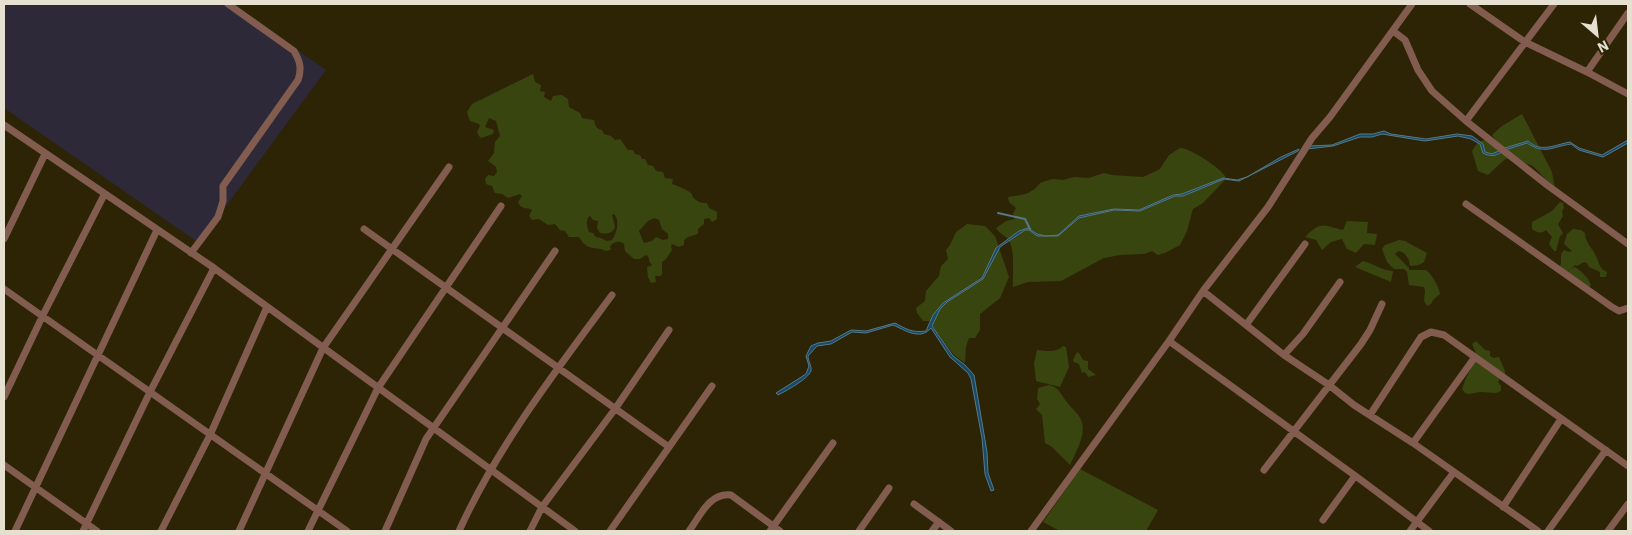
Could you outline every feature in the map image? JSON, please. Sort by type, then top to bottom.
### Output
[{"type":"street","points":[[191,253],[218,218],[223,201],[223,186],[298,80],[301,71],[299,60],[294,51],[228,4]]},
{"type":"street","points":[[1031,531],[1170,342],[1203,291],[1268,207],[1302,152],[1412,4]]},
{"type":"street","points":[[1470,4],[1525,42],[1628,94]]},
{"type":"street","points":[[1466,120],[1554,4]]},
{"type":"street","points":[[1587,72],[1628,13]]},
{"type":"street","points":[[1393,30],[1406,40],[1418,70],[1432,91],[1581,211],[1628,244]]},
{"type":"street","points":[[4,125],[104,195],[214,268],[575,531]]},
{"type":"street","points":[[4,238],[45,154]]},
{"type":"street","points":[[239,531],[324,348],[449,166]]},
{"type":"street","points":[[4,397],[104,195]]},
{"type":"street","points":[[1466,204],[1612,307],[1619,311],[1628,308]]},
{"type":"street","points":[[308,531],[378,388],[500,206]]},
{"type":"street","points":[[364,229],[669,447]]},
{"type":"street","points":[[16,531],[157,230]]},
{"type":"street","points":[[1246,325],[1305,244]]},
{"type":"street","points":[[385,531],[426,439],[555,251]]},
{"type":"street","points":[[83,531],[150,392],[214,268]]},
{"type":"street","points":[[1284,355],[1303,334],[1340,282]]},
{"type":"street","points":[[4,289],[347,531]]},
{"type":"street","points":[[1203,291],[1284,355],[1538,531]]},
{"type":"street","points":[[459,531],[473,499],[490,470],[557,368],[612,295]]},
{"type":"street","points":[[1264,470],[1361,344],[1382,304]]},
{"type":"street","points":[[162,531],[210,435],[267,307]]},
{"type":"street","points":[[530,531],[542,507],[615,409],[669,330]]},
{"type":"street","points":[[1370,415],[1421,338],[1431,332],[1444,335],[1628,466]]},
{"type":"street","points":[[1170,342],[1429,531]]},
{"type":"street","points":[[1413,443],[1475,357]]},
{"type":"street","points":[[610,531],[712,386]]},
{"type":"street","points":[[1503,507],[1562,419]]},
{"type":"street","points":[[771,529],[833,443]]},
{"type":"street","points":[[1548,531],[1606,450]]},
{"type":"street","points":[[4,465],[97,531]]},
{"type":"street","points":[[1410,531],[1454,472]]},
{"type":"street","points":[[1323,520],[1355,476]]},
{"type":"street","points":[[859,531],[889,488]]},
{"type":"street","points":[[689,531],[714,498],[724,494],[731,496],[771,529],[780,531]]},
{"type":"street","points":[[914,504],[951,531]]},
{"type":"street","points":[[1608,531],[1628,504]]},
{"type":"street","points":[[932,531],[939,522]]},
{"type":"shaded area","points":[[4,4],[231,4],[326,70],[199,243],[4,108]]},
{"type":"green space","points":[[533,74],[535,82],[541,85],[540,91],[545,92],[544,97],[551,101],[553,96],[562,95],[568,99],[569,107],[580,113],[582,118],[594,120],[598,129],[602,130],[604,134],[611,136],[615,140],[620,139],[628,150],[633,150],[635,154],[640,155],[656,171],[663,172],[665,178],[673,179],[672,184],[691,193],[698,201],[707,203],[709,208],[717,212],[717,219],[712,222],[709,218],[704,219],[704,224],[698,229],[698,234],[684,240],[684,245],[679,247],[672,244],[672,250],[662,262],[661,276],[655,276],[656,282],[651,283],[647,267],[652,264],[648,256],[634,259],[625,251],[624,244],[620,242],[613,243],[610,246],[611,250],[606,251],[589,247],[579,237],[569,237],[565,231],[560,230],[555,224],[548,225],[539,219],[532,220],[529,216],[532,210],[519,205],[518,202],[522,196],[520,194],[508,198],[502,194],[495,193],[492,186],[486,184],[485,179],[488,175],[494,176],[497,172],[496,167],[488,161],[494,153],[495,142],[500,136],[496,121],[489,118],[485,127],[494,130],[493,134],[481,138],[479,136],[477,132],[479,124],[470,121],[467,112],[472,104]],"holes":[[[614,214],[617,220],[617,227],[612,240],[607,241],[589,232],[587,221],[590,216],[593,220],[598,221],[597,228],[600,233],[613,231],[615,227],[612,215]],[[654,218],[659,220],[662,229],[668,234],[668,239],[663,240],[656,237],[652,241],[644,243],[639,231],[648,221]]]},
{"type":"green space","points":[[1522,114],[1552,172],[1555,189],[1533,166],[1513,156],[1504,160],[1488,175],[1478,171],[1472,151],[1478,142],[1489,139],[1497,142],[1492,135],[1502,126]]},
{"type":"green space","points":[[1180,148],[1204,159],[1225,176],[1224,181],[1203,203],[1193,209],[1187,231],[1180,245],[1158,255],[1152,251],[1144,254],[1104,258],[1061,281],[1028,282],[1013,287],[1012,249],[1008,239],[996,228],[1006,221],[1015,219],[1013,213],[1016,208],[1009,202],[1008,197],[1026,194],[1035,189],[1040,183],[1052,179],[1089,178],[1104,173],[1143,177],[1160,169],[1169,155]]},
{"type":"green space","points":[[1560,202],[1563,203],[1564,208],[1562,211],[1563,216],[1558,224],[1563,233],[1560,236],[1556,251],[1554,251],[1549,244],[1552,237],[1546,230],[1539,232],[1532,229],[1532,222],[1552,211]]},
{"type":"green space","points":[[1347,221],[1368,222],[1367,233],[1377,234],[1375,245],[1364,244],[1356,253],[1347,249],[1342,239],[1331,242],[1322,250],[1316,240],[1305,237],[1319,226],[1343,230]]},
{"type":"green space","points":[[967,224],[985,226],[995,236],[1009,277],[1000,298],[980,314],[980,330],[975,338],[969,338],[966,347],[965,363],[954,355],[933,327],[932,321],[923,321],[916,308],[925,301],[926,291],[939,276],[941,266],[948,259],[946,250],[956,232]]},
{"type":"green space","points":[[1573,229],[1581,230],[1585,233],[1586,240],[1600,266],[1607,272],[1606,277],[1600,277],[1600,272],[1589,267],[1587,263],[1575,265],[1571,269],[1575,267],[1584,275],[1591,285],[1589,287],[1567,275],[1569,270],[1567,272],[1560,268],[1561,254],[1564,250],[1572,251],[1564,244],[1567,234]]},
{"type":"green space","points":[[1399,240],[1405,241],[1427,253],[1424,262],[1419,265],[1410,266],[1409,260],[1404,253],[1399,251],[1395,254],[1409,270],[1426,270],[1433,278],[1440,294],[1427,306],[1424,301],[1424,287],[1409,285],[1407,272],[1404,269],[1394,269],[1387,262],[1382,249],[1385,245]]},
{"type":"green space","points":[[1363,261],[1393,271],[1391,282],[1355,267]]},
{"type":"green space","points":[[1476,341],[1485,350],[1490,351],[1490,356],[1494,358],[1499,357],[1505,371],[1505,375],[1498,382],[1501,386],[1501,391],[1496,393],[1480,392],[1469,394],[1465,393],[1462,389],[1476,360],[1472,344]]},
{"type":"green space","points":[[1063,346],[1066,347],[1069,367],[1060,387],[1036,381],[1034,364],[1037,350],[1054,351]]},
{"type":"green space","points":[[1077,352],[1083,360],[1088,361],[1088,369],[1096,375],[1088,377],[1085,372],[1082,373],[1079,364],[1073,360]]},
{"type":"green space","points":[[1049,385],[1059,391],[1082,423],[1083,433],[1070,465],[1052,447],[1045,443],[1042,415],[1036,409],[1040,404],[1037,399],[1038,388]]},
{"type":"green space","points":[[1080,469],[1158,510],[1146,531],[1060,531],[1043,522]]},
{"type":"water","points":[[1384,131],[1391,134],[1426,139],[1457,134],[1472,136],[1483,144],[1485,152],[1492,154],[1501,150],[1502,152],[1493,156],[1488,155],[1483,153],[1480,144],[1471,139],[1458,136],[1425,141],[1382,134],[1372,137],[1360,137],[1333,146],[1307,149],[1308,146],[1332,145],[1360,134],[1373,134]]},
{"type":"water","points":[[1628,140],[1628,143],[1603,157],[1579,150],[1571,144],[1539,149],[1527,143],[1505,150],[1505,148],[1528,141],[1538,147],[1570,142],[1579,148],[1602,155]]},
{"type":"water","points":[[1299,149],[1298,151],[1248,177],[1281,157]]},
{"type":"water","points":[[1247,177],[1239,181],[1224,179],[1183,196],[1175,196],[1140,211],[1114,210],[1079,218],[1058,236],[1046,236],[1058,235],[1079,216],[1114,209],[1139,210],[1173,195],[1182,194],[1223,178],[1237,180]]},
{"type":"water","points":[[1028,228],[1037,234],[1046,236],[1037,236],[1029,230],[1025,230],[1000,247],[983,279],[947,302],[940,309],[932,326],[953,356],[974,375],[987,452],[988,473],[994,490],[991,491],[985,474],[982,438],[971,379],[968,373],[950,357],[931,328],[927,332],[917,334],[907,332],[893,325],[866,333],[852,332],[831,344],[817,346],[808,356],[811,369],[809,374],[786,391],[778,395],[776,393],[806,374],[809,366],[806,356],[811,346],[831,341],[851,330],[866,331],[895,323],[913,331],[926,331],[933,315],[943,303],[982,278],[996,248],[1019,231]]},
{"type":"waterway","points":[[998,213],[1025,219],[1030,229]]}]
